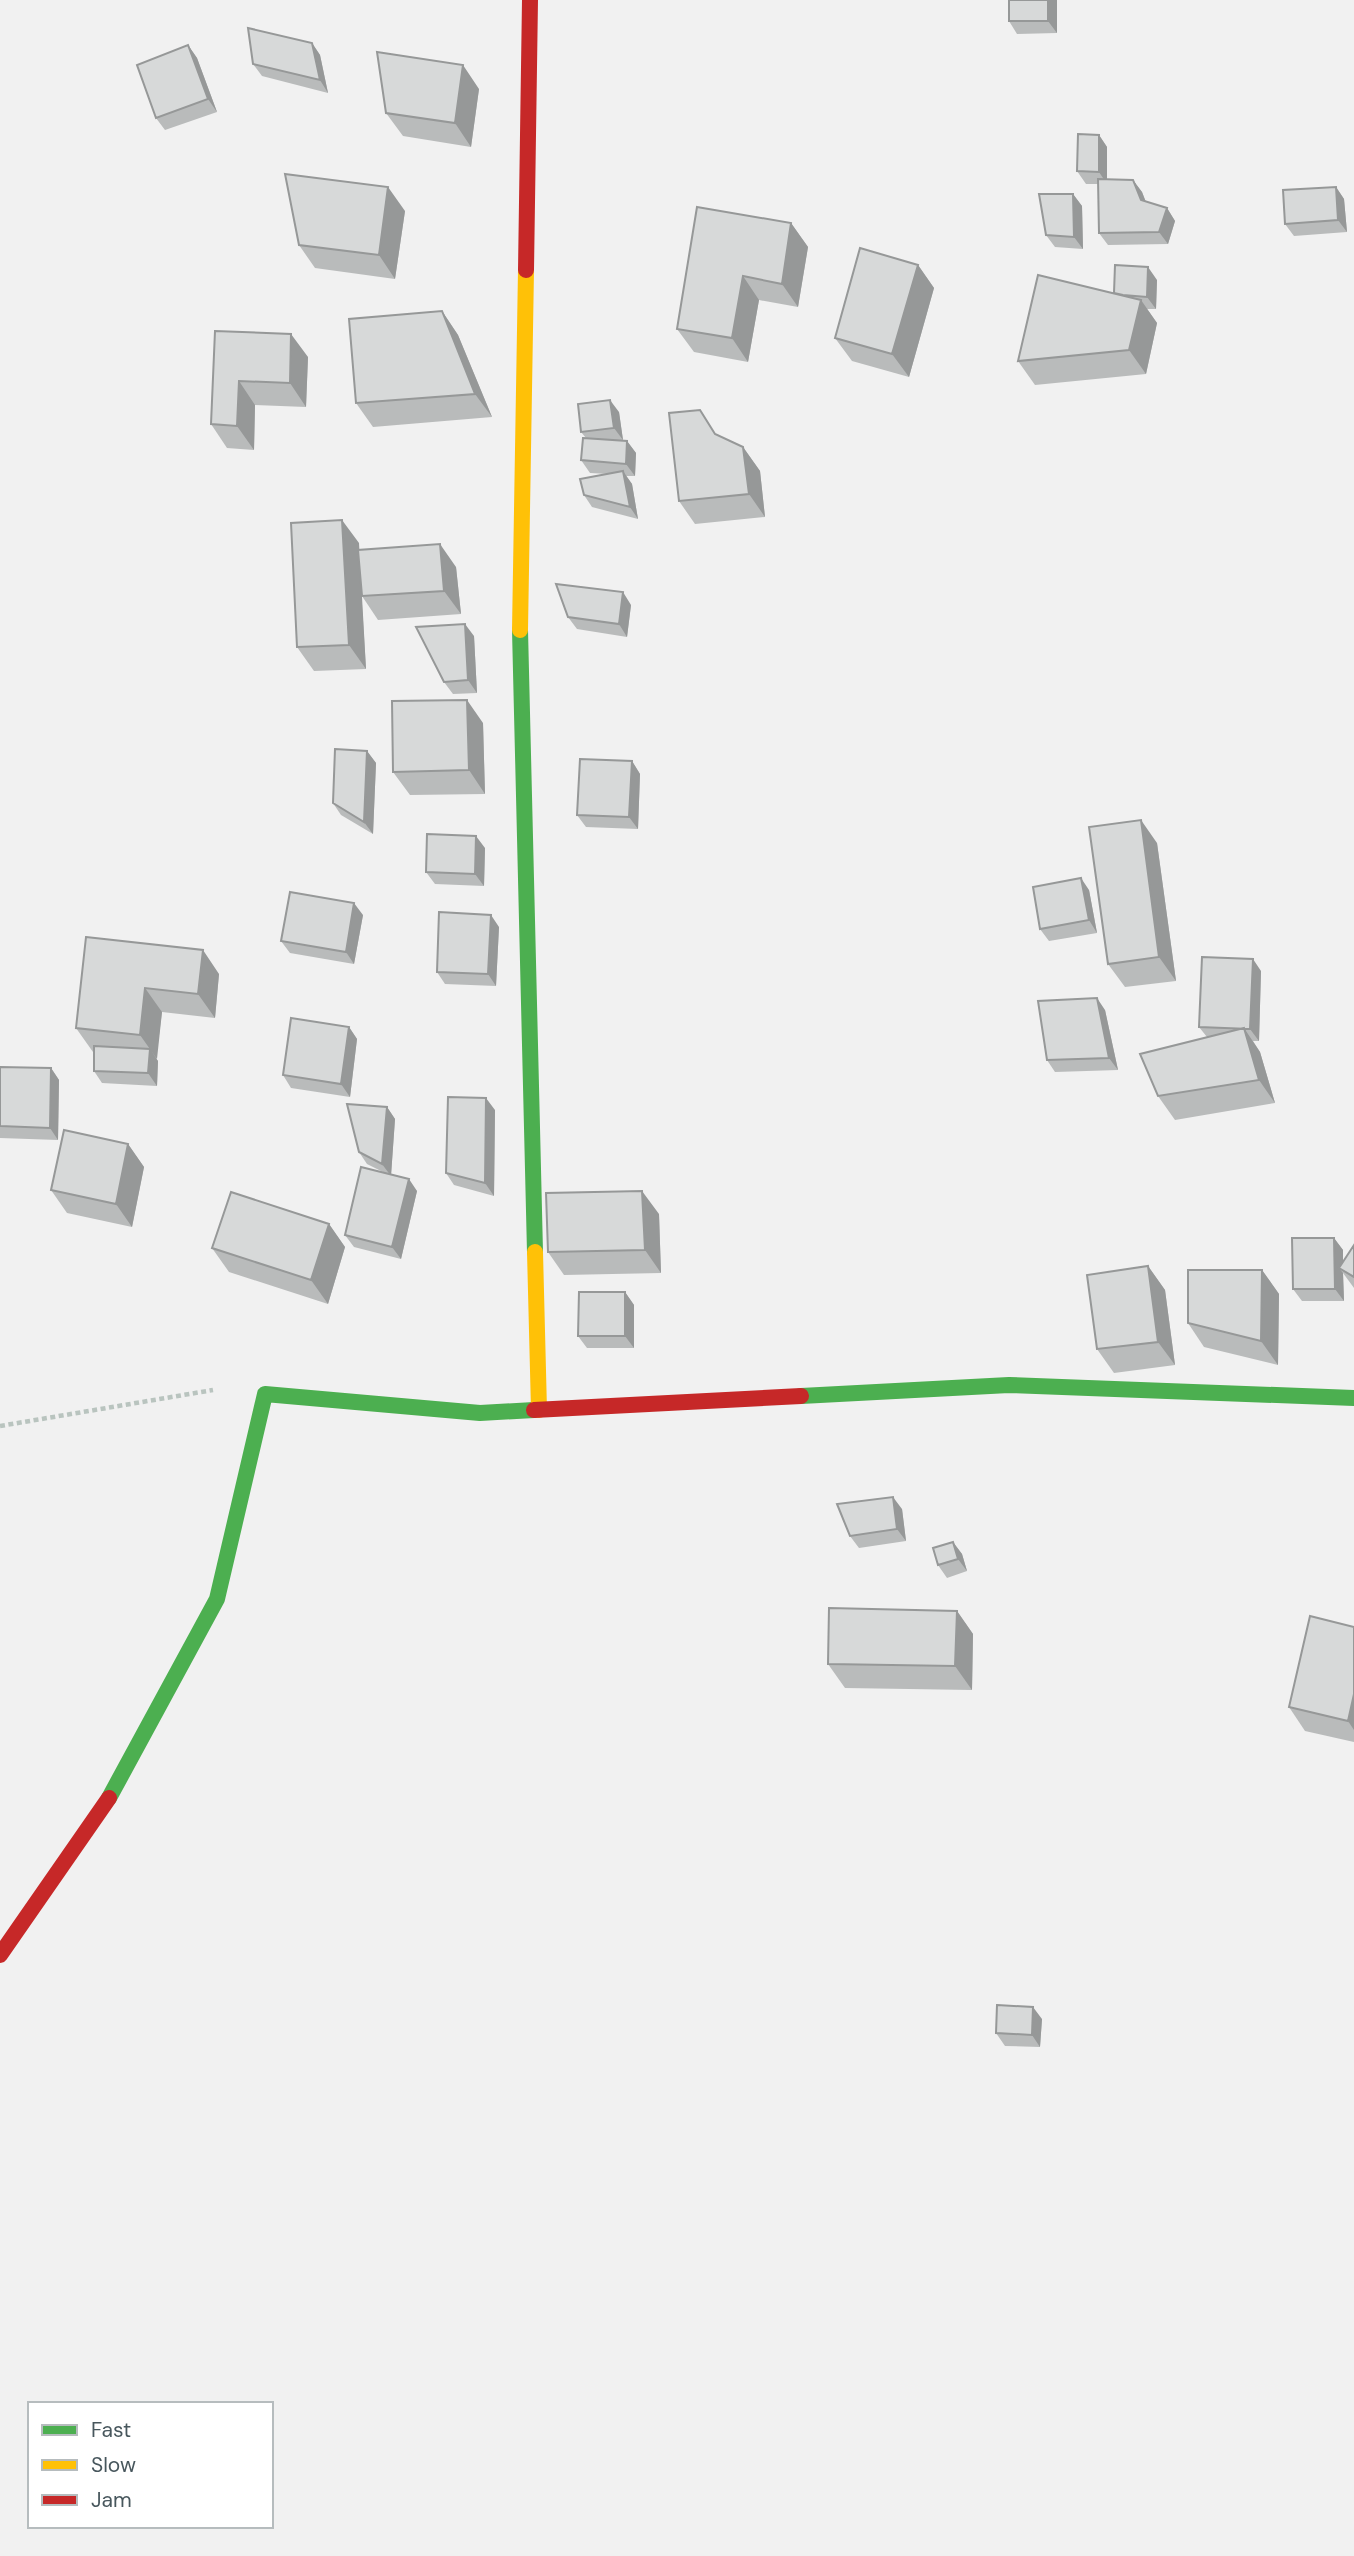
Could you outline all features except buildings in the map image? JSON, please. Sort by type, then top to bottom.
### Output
[{"type":"street","points":[[530,0],[520,609],[539,1410]]},
{"type":"street","points":[[0,1955],[100,1814],[217,1599],[265,1394],[480,1413],[1009,1385],[1354,1398]]},
{"type":"path","points":[[0,1426],[214,1390]]},
{"type":"traffic: fast","points":[[520,630],[535,1252]]},
{"type":"traffic: fast","points":[[801,1396],[1009,1385],[1354,1398]]},
{"type":"traffic: fast","points":[[109,1798],[217,1599],[265,1394],[480,1413],[534,1410]]},
{"type":"traffic: slow","points":[[520,630],[526,270]]},
{"type":"traffic: slow","points":[[535,1252],[539,1410]]},
{"type":"traffic: jam","points":[[526,270],[530,0]]},
{"type":"traffic: jam","points":[[534,1410],[801,1396]]},
{"type":"traffic: jam","points":[[0,1955],[109,1798]]}]
